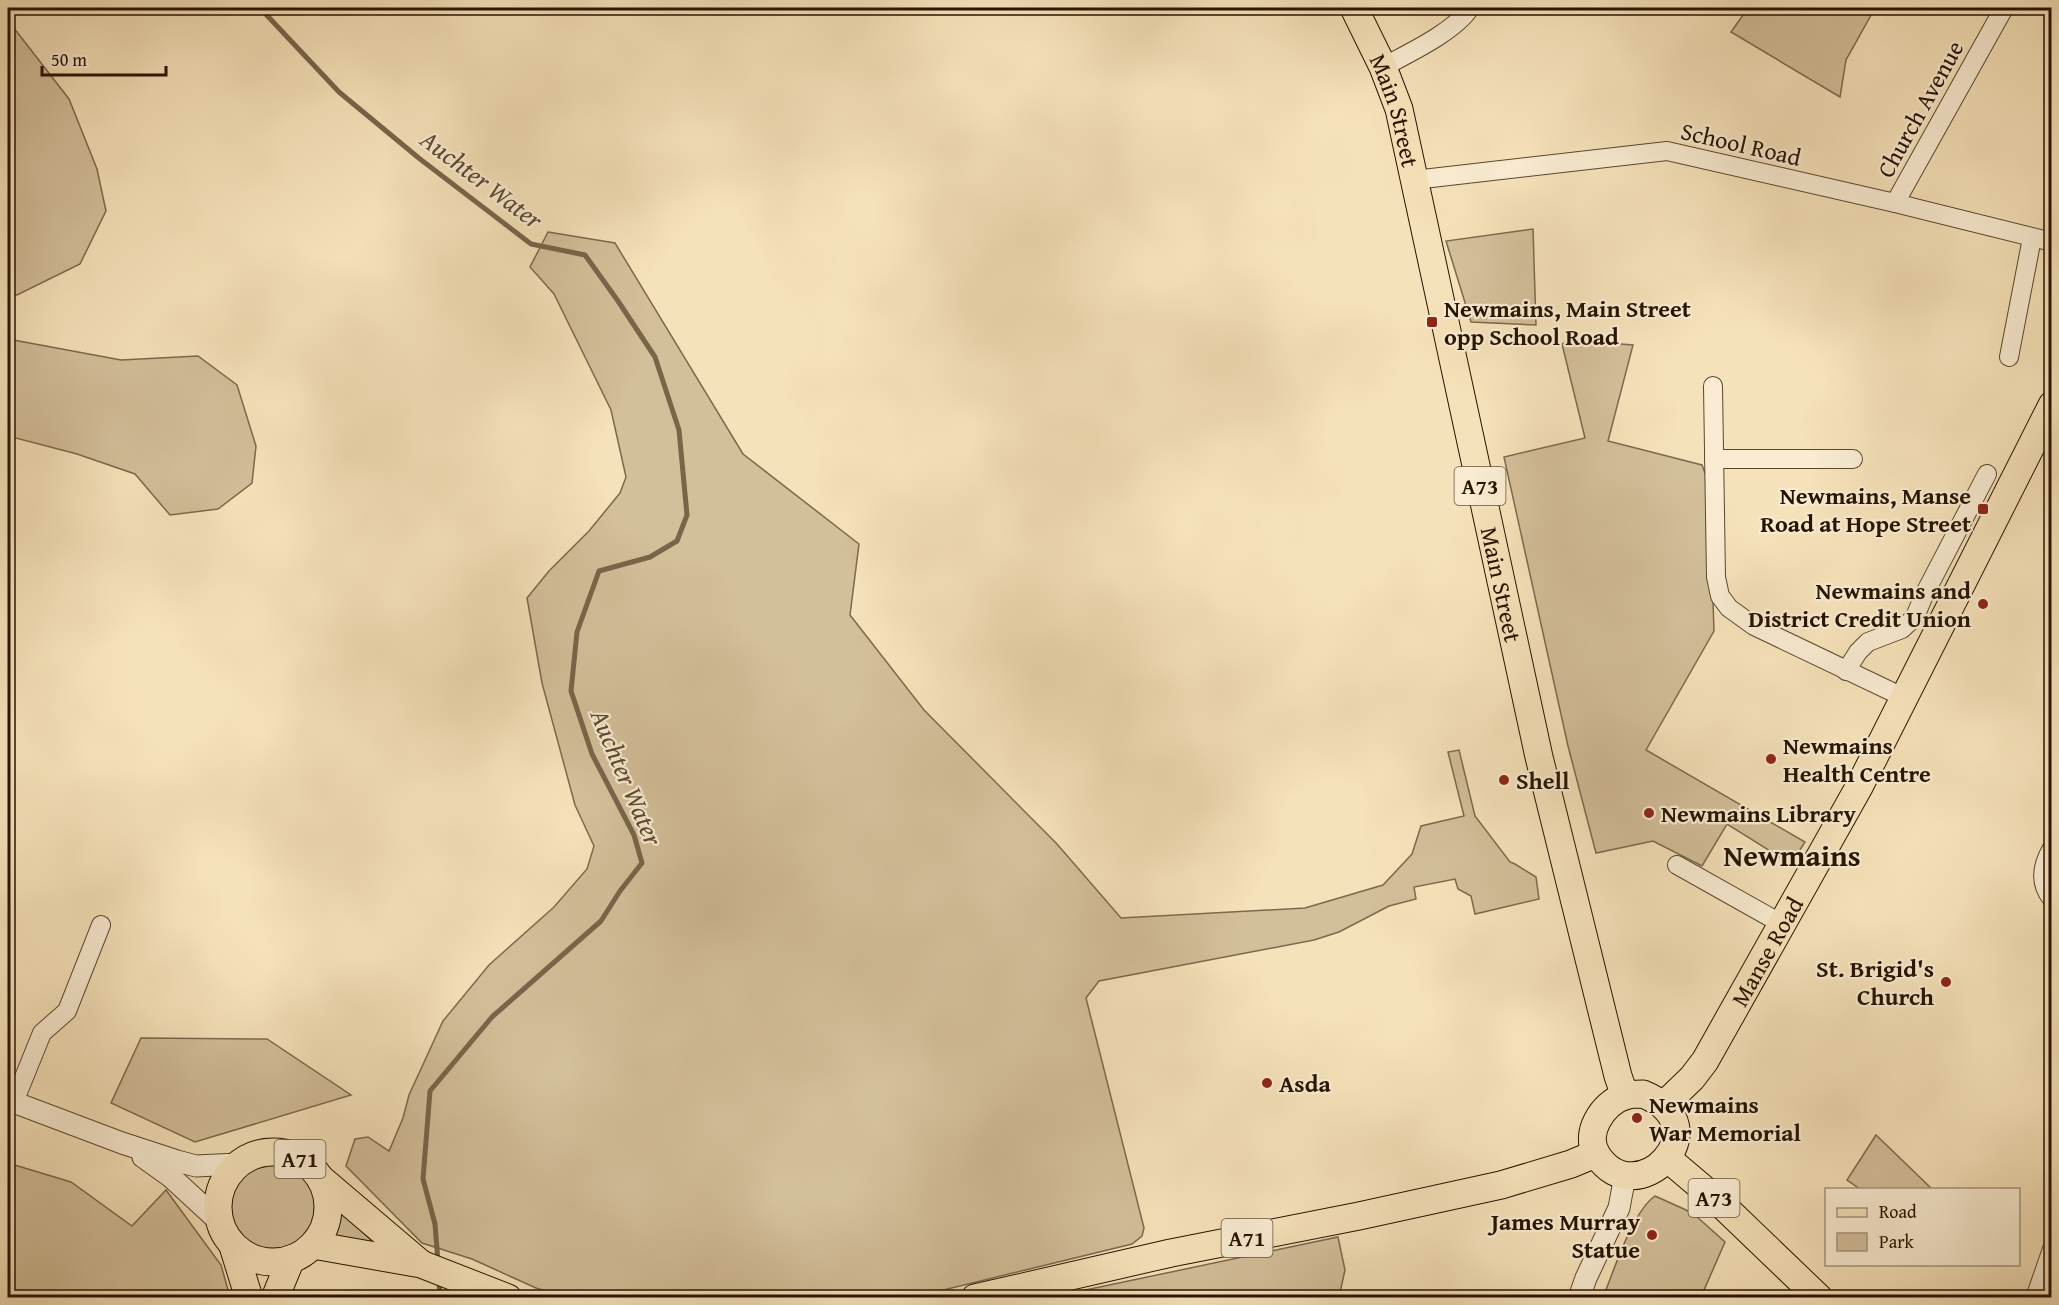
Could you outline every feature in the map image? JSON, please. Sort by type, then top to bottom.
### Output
[{"type":"main road","name":"Main Street","points":[[1354,8],[1383,67],[1399,109],[1539,757],[1618,1076],[1625,1096]]},
{"type":"main road","name":"Manse Road","points":[[1664,1105],[1692,1078],[1705,1061],[1859,787],[2052,405]]},
{"type":"main road","points":[[1625,1176],[1615,1173],[1595,1154],[1592,1132],[1596,1122],[1613,1103],[1625,1096],[1643,1094],[1664,1105]]},
{"type":"main road","name":"A73","points":[[1625,1176],[1648,1173],[1667,1158],[1673,1149],[1676,1136],[1675,1123],[1664,1105]]},
{"type":"main road","name":"A71","points":[[238,1164],[254,1155],[272,1152],[302,1160],[421,1264]]},
{"type":"main road","name":"A71","points":[[975,1298],[1171,1253],[1370,1214],[1521,1181],[1595,1154]]},
{"type":"main road","name":"A73","points":[[1667,1158],[1719,1202],[1819,1298]]},
{"type":"main road","points":[[238,1164],[221,1187],[218,1216],[249,1298]]},
{"type":"main road","name":"A71","points":[[275,1298],[302,1252],[323,1230],[328,1213],[327,1195],[320,1178]]},
{"type":"main road","name":"A71","points":[[227,1235],[246,1255],[260,1261],[276,1262],[302,1252],[421,1264],[508,1298]]},
{"type":"street","points":[[1383,67],[1423,45],[1464,16],[1470,8]]},
{"type":"street","name":"Church Avenue","points":[[1895,203],[2004,8]]},
{"type":"street","name":"School Road","points":[[1414,180],[1667,151],[1895,203],[2052,242]]},
{"type":"street","points":[[2009,357],[2032,238]]},
{"type":"street","points":[[1713,386],[1716,577],[1720,596],[1729,608],[1754,626],[1905,698]]},
{"type":"street","points":[[1714,459],[1853,459]]},
{"type":"street","points":[[1846,671],[1858,652],[1868,642],[1902,629],[1915,617],[1924,595],[1987,474]]},
{"type":"street","points":[[2052,848],[2044,861],[2044,890],[2052,899]]},
{"type":"street","points":[[1677,865],[1782,924]]},
{"type":"street","points":[[101,925],[67,1011],[42,1033],[11,1101],[122,1143],[196,1166],[238,1164]]},
{"type":"street","points":[[122,1143],[171,1176],[227,1235]]},
{"type":"street","points":[[1579,1298],[1618,1208],[1625,1176]]},
{"type":"street","points":[[2035,1298],[2052,1249]]},
{"type":"green space","points":[[1748,8],[1875,8],[1846,60],[1840,97],[1731,32]]},
{"type":"green space","points":[[10,23],[69,99],[97,169],[106,211],[80,264],[17,295],[8,295],[8,27]]},
{"type":"green space","points":[[1533,229],[1536,325],[1471,322],[1446,241]]},
{"type":"green space","points":[[548,232],[615,243],[743,454],[859,544],[850,615],[924,710],[1057,844],[1121,918],[1305,908],[1383,885],[1412,854],[1421,826],[1464,816],[1448,752],[1459,750],[1475,816],[1510,862],[1536,877],[1539,899],[1475,914],[1471,896],[1458,889],[1455,879],[1414,887],[1416,899],[1389,906],[1339,932],[1314,940],[1099,981],[1086,998],[1144,1228],[1142,1236],[1132,1244],[915,1297],[568,1298],[536,1288],[472,1259],[422,1243],[346,1166],[355,1139],[368,1137],[389,1151],[403,1118],[409,1095],[443,1021],[489,965],[554,907],[587,869],[594,846],[575,805],[542,683],[527,598],[549,571],[589,531],[620,493],[626,477],[611,410],[554,294],[530,267]]},
{"type":"green space","points":[[8,339],[121,360],[198,356],[237,385],[256,446],[252,483],[218,509],[170,515],[135,474],[77,454],[8,436]]},
{"type":"green space","points":[[1569,340],[1633,345],[1608,441],[1702,465],[1709,484],[1714,631],[1646,750],[1805,842],[1791,864],[1727,824],[1702,866],[1653,841],[1596,853],[1568,746],[1504,457],[1585,438],[1562,344]]},
{"type":"green space","points":[[141,1038],[267,1039],[351,1095],[195,1142],[111,1103]]},
{"type":"green space","points":[[1876,1135],[1931,1188],[1859,1188],[1847,1180]]},
{"type":"green space","points":[[274,1162],[291,1165],[305,1175],[315,1189],[318,1206],[315,1223],[305,1237],[291,1247],[274,1250],[257,1247],[243,1237],[233,1223],[230,1206],[233,1189],[243,1175],[257,1165]]},
{"type":"green space","points":[[8,1163],[71,1182],[132,1226],[166,1190],[221,1265],[230,1297],[8,1297]]},
{"type":"green space","points":[[1655,1196],[1695,1215],[1725,1242],[1701,1297],[1603,1297],[1631,1228]]},
{"type":"green space","points":[[340,1210],[374,1243],[325,1242]]},
{"type":"green space","points":[[1338,1237],[1345,1270],[1339,1297],[1052,1297]]},
{"type":"waterway","name":"Auchter Water","points":[[260,8],[339,92],[420,159],[531,244],[585,255],[655,357],[679,430],[687,515],[677,541],[650,557],[599,571],[577,632],[571,691],[592,754],[634,835],[642,863],[620,891],[601,921],[492,1017],[430,1091],[423,1179],[435,1224],[438,1262]]},
{"type":"waterway","name":"Auchter Water","points":[[439,1280],[440,1298]]},
{"type":"place","name":"Newmains, Main Street opp School Road","points":[[1432,322]]},
{"type":"place","name":"Newmains, Manse Road at Hope Street","points":[[1983,509]]},
{"type":"place","name":"Newmains and District Credit Union","points":[[1983,604]]},
{"type":"place","name":"Newmains Health Centre","points":[[1771,759]]},
{"type":"place","name":"Shell","points":[[1504,780]]},
{"type":"place","name":"Newmains Library","points":[[1649,813]]},
{"type":"place","name":"St. Brigid's Church","points":[[1946,982]]},
{"type":"place","name":"Asda","points":[[1267,1083]]},
{"type":"place","name":"Newmains War Memorial","points":[[1637,1118]]},
{"type":"place","name":"James Murray Statue","points":[[1652,1235]]},
{"type":"district","name":"Newmains","points":[[1792,855]]}]
